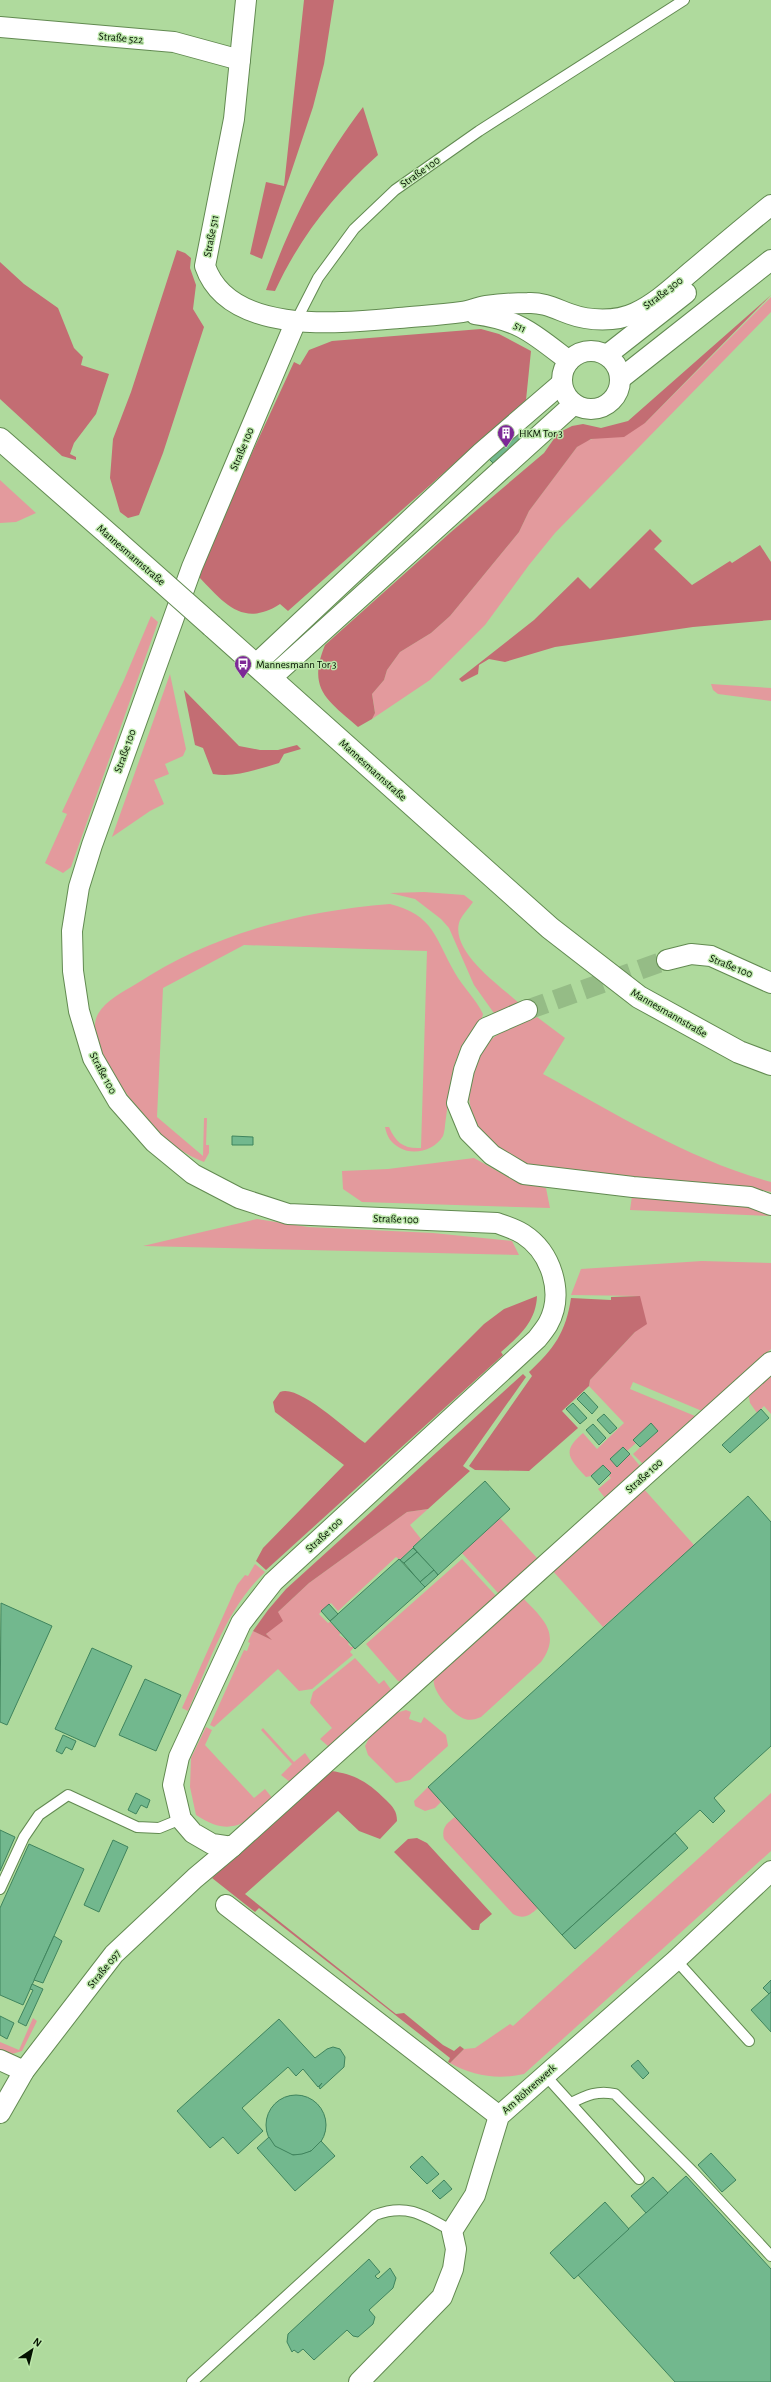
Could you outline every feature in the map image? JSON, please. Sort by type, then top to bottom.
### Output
[{"type":"main road","name":"Mannesmannstraße","points":[[0,439],[263,671],[550,928],[639,998],[739,1052],[771,1064]]},
{"type":"street","name":"Straße 511","points":[[246,0],[234,119],[205,266],[210,279],[234,301],[271,317],[296,321],[345,323],[463,312]]},
{"type":"street","name":"Straße 522","points":[[0,27],[174,42],[240,60]]},
{"type":"street","name":"Straße 300","points":[[463,312],[486,306],[529,302],[550,306],[587,319],[618,319],[635,313],[657,300],[771,204]]},
{"type":"street","points":[[607,355],[662,314],[740,245],[771,215]]},
{"type":"street","points":[[620,379],[614,362],[607,355],[591,350],[583,352],[569,361],[562,375],[562,384],[568,398],[574,404],[582,408],[601,407],[615,396],[620,379],[771,260]]},
{"type":"street","name":"511","points":[[463,312],[498,317],[527,329],[569,361]]},
{"type":"street","name":"Straße 100","points":[[296,321],[192,567],[92,845],[79,887],[72,931],[73,971],[79,1011],[93,1058],[118,1101],[154,1142],[193,1174],[239,1198],[288,1214],[497,1223],[522,1233],[540,1248],[552,1272],[556,1299],[548,1323],[537,1339],[273,1582],[241,1623],[179,1757],[173,1784],[181,1819],[193,1833],[212,1844],[232,1847],[771,1362]]},
{"type":"street","points":[[263,671],[482,452],[562,384]]},
{"type":"street","points":[[263,671],[574,404]]},
{"type":"street","name":"Straße 100","points":[[667,960],[691,954],[711,956],[771,983]]},
{"type":"street","points":[[527,1010],[486,1028],[470,1051],[464,1070],[457,1103],[469,1132],[492,1155],[524,1174],[602,1184],[750,1197],[771,1206]]},
{"type":"street","name":"Straße 097","points":[[0,2113],[24,2071],[114,1954],[196,1878],[232,1847]]},
{"type":"street","name":"Am Röhrenwerk","points":[[452,2231],[475,2195],[499,2116],[676,1960],[771,1871]]},
{"type":"street","points":[[226,1905],[499,2116]]},
{"type":"street","points":[[0,2060],[24,2071]]},
{"type":"street","points":[[362,2381],[442,2297],[453,2269],[456,2250],[452,2231]]},
{"type":"lane","name":"Straße 100","points":[[296,321],[318,278],[354,229],[395,190],[479,131],[684,0]]},
{"type":"lane","points":[[0,1889],[24,1837],[40,1815],[68,1795],[137,1828],[159,1828],[181,1819]]},
{"type":"lane","points":[[676,1960],[749,2041]]},
{"type":"lane","points":[[545,2075],[639,2179]]},
{"type":"lane","points":[[571,2103],[589,2094],[604,2091],[615,2094],[693,2172],[771,2256]]},
{"type":"lane","points":[[192,2382],[375,2215],[390,2209],[410,2210],[452,2231]]},
{"type":"shaded area","points":[[304,0],[334,0],[324,64],[313,107],[262,259],[250,254],[266,182],[284,186]]},
{"type":"shaded area","points":[[363,107],[378,155],[347,185],[319,217],[295,252],[275,291],[266,290],[307,195],[333,150]]},
{"type":"shaded area","points":[[177,250],[185,253],[191,258],[190,268],[196,285],[193,309],[204,327],[163,453],[139,515],[128,518],[120,512],[110,478],[113,439],[131,392]]},
{"type":"shaded area","points":[[0,262],[24,284],[58,308],[74,348],[83,357],[81,365],[109,374],[96,414],[74,443],[70,454],[76,457],[76,460],[62,456],[0,399]]},
{"type":"shaded area","points":[[771,295],[645,423],[624,437],[591,439],[577,447],[529,511],[519,532],[450,616],[431,633],[400,652],[387,670],[384,680],[372,694],[375,713],[372,719],[358,727],[329,701],[319,683],[318,673],[320,660],[325,645],[451,532],[544,453],[558,433],[572,426],[583,424],[601,428],[628,421]]},
{"type":"shaded area","points":[[771,297],[771,312],[555,533],[529,565],[485,625],[430,680],[372,719],[375,712],[372,694],[384,680],[387,670],[400,652],[431,633],[450,616],[519,532],[529,511],[577,447],[586,441],[645,423]]},
{"type":"shaded area","points":[[481,329],[499,334],[531,351],[526,400],[288,611],[280,604],[267,611],[255,614],[245,613],[235,609],[217,596],[199,577],[232,496],[294,362],[300,365],[309,350],[332,341]]},
{"type":"shaded area","points":[[0,480],[36,513],[16,522],[0,523]]},
{"type":"shaded area","points":[[650,529],[662,541],[654,549],[692,585],[730,561],[732,563],[760,545],[771,562],[771,620],[693,627],[555,647],[505,662],[489,659],[479,665],[478,674],[462,682],[459,679],[534,620],[578,577],[590,589]]},
{"type":"shaded area","points":[[151,616],[158,622],[71,867],[63,873],[45,863],[67,814],[62,812],[124,680]]},
{"type":"shaded area","points":[[170,674],[186,749],[183,756],[165,764],[169,774],[154,780],[164,804],[150,811],[112,837]]},
{"type":"shaded area","points":[[711,684],[771,688],[771,701],[718,694],[713,690]]},
{"type":"shaded area","points":[[184,690],[239,746],[260,750],[278,750],[297,745],[301,749],[284,754],[279,763],[255,770],[230,775],[213,774],[203,748],[195,745]]},
{"type":"shaded area","points":[[424,892],[464,895],[473,902],[460,920],[458,931],[461,943],[468,955],[478,966],[519,1003],[496,1016],[474,985],[449,928],[441,919],[415,899],[390,893]]},
{"type":"shaded area","points":[[390,904],[416,914],[425,921],[432,930],[455,973],[477,1003],[483,1014],[479,1024],[460,1049],[455,1062],[451,1078],[444,1134],[435,1145],[418,1151],[400,1148],[390,1139],[385,1127],[389,1127],[401,1144],[421,1148],[427,951],[244,945],[163,988],[157,1117],[203,1156],[204,1118],[207,1118],[206,1145],[209,1145],[209,1153],[204,1162],[190,1156],[178,1148],[166,1139],[146,1119],[119,1083],[100,1050],[95,1031],[95,1022],[98,1014],[105,1005],[115,997],[165,966],[195,951],[226,939],[290,919],[356,907]]},
{"type":"shaded area","points":[[537,1017],[565,1038],[543,1074],[654,1135],[683,1149],[741,1173],[771,1182],[771,1192],[541,1167],[522,1162],[500,1149],[482,1132],[471,1110],[469,1098],[470,1085],[474,1069],[478,1057],[484,1047],[492,1039],[511,1027]]},
{"type":"shaded area","points":[[474,1158],[512,1179],[546,1188],[550,1208],[362,1202],[343,1189],[342,1171],[388,1169]]},
{"type":"shaded area","points":[[632,1196],[746,1204],[771,1216],[630,1210]]},
{"type":"shaded area","points":[[257,1219],[308,1227],[433,1233],[512,1241],[519,1255],[143,1246]]},
{"type":"shaded area","points":[[702,1261],[771,1263],[771,1349],[702,1411],[633,1382],[630,1389],[695,1416],[643,1464],[633,1454],[658,1431],[652,1424],[633,1440],[636,1443],[627,1451],[623,1447],[617,1466],[630,1454],[640,1466],[605,1498],[598,1489],[611,1478],[609,1476],[611,1473],[603,1465],[591,1476],[586,1477],[572,1460],[570,1450],[572,1445],[583,1433],[597,1449],[624,1423],[589,1386],[590,1380],[635,1332],[640,1296],[571,1295],[581,1269]]},
{"type":"shaded area","points":[[537,1296],[536,1305],[530,1321],[520,1334],[501,1352],[503,1355],[266,1570],[256,1561],[263,1548],[344,1465],[275,1412],[273,1402],[280,1392],[288,1391],[311,1401],[365,1443],[484,1324],[504,1309]]},
{"type":"shaded area","points":[[640,1296],[647,1324],[635,1332],[590,1380],[589,1386],[562,1411],[578,1428],[529,1471],[475,1470],[469,1466],[532,1376],[529,1372],[538,1364],[558,1339],[566,1321],[571,1298],[611,1300],[611,1297]]},
{"type":"shaded area","points":[[771,1372],[771,1414],[764,1406],[757,1413],[750,1403],[748,1393]]},
{"type":"shaded area","points":[[523,1374],[526,1377],[463,1466],[470,1471],[428,1509],[407,1512],[309,1583],[278,1612],[283,1621],[266,1634],[272,1640],[253,1631],[286,1589]]},
{"type":"shaded area","points":[[643,1488],[694,1545],[603,1627],[552,1570]]},
{"type":"shaded area","points":[[428,1509],[410,1525],[421,1539],[400,1560],[396,1557],[338,1611],[331,1603],[319,1614],[341,1633],[339,1635],[350,1642],[348,1644],[351,1647],[354,1647],[350,1652],[353,1655],[312,1689],[299,1691],[278,1669],[214,1727],[210,1725],[244,1650],[247,1651],[250,1643],[248,1642],[253,1631],[271,1639],[266,1635],[278,1612],[309,1583],[407,1512]]},
{"type":"shaded area","points":[[500,1518],[538,1559],[499,1594],[462,1553]]},
{"type":"shaded area","points":[[462,1559],[497,1597],[401,1682],[398,1681],[366,1644]]},
{"type":"shaded area","points":[[255,1564],[265,1572],[239,1603],[229,1620],[211,1656],[188,1711],[182,1708],[237,1585],[245,1575],[248,1576]]},
{"type":"shaded area","points":[[522,1597],[547,1626],[550,1643],[547,1652],[541,1662],[481,1717],[469,1720],[460,1717],[444,1702],[436,1690],[434,1679]]},
{"type":"shaded area","points":[[355,1658],[379,1684],[384,1680],[392,1691],[329,1747],[320,1739],[332,1728],[310,1703],[313,1692]]},
{"type":"shaded area","points":[[406,1710],[411,1712],[409,1719],[421,1723],[424,1717],[446,1735],[448,1746],[410,1780],[396,1783],[368,1755],[365,1746],[370,1736],[396,1713]]},
{"type":"shaded area","points":[[206,1727],[212,1730],[205,1745],[254,1798],[265,1789],[273,1799],[246,1821],[238,1825],[229,1827],[219,1826],[196,1815],[190,1787],[191,1758]]},
{"type":"shaded area","points":[[263,1728],[294,1762],[305,1753],[312,1763],[290,1782],[281,1775],[292,1764],[261,1730]]},
{"type":"shaded area","points":[[331,1771],[347,1774],[361,1780],[374,1789],[393,1807],[397,1821],[380,1839],[359,1831],[338,1811],[245,1894],[396,2014],[404,2013],[443,2045],[454,2051],[460,2046],[464,2049],[450,2063],[448,2062],[450,2058],[259,1908],[255,1912],[212,1878]]},
{"type":"shaded area","points":[[428,1787],[441,1802],[435,1808],[425,1811],[415,1806],[414,1801]]},
{"type":"shaded area","points":[[771,1793],[771,1851],[524,2074],[505,2077],[486,2076],[468,2071],[450,2063],[464,2049],[475,2048],[510,2024],[513,2026]]},
{"type":"shaded area","points":[[455,1817],[538,1908],[524,1917],[513,1914],[444,1839],[443,1832],[445,1826]]},
{"type":"shaded area","points":[[417,1838],[427,1843],[492,1914],[480,1924],[479,1930],[472,1930],[394,1852],[408,1839]]},
{"type":"shaded area","points":[[33,2018],[37,2021],[22,2051],[12,2054],[0,2050],[0,2042],[19,2050]]},
{"type":"building","name":"HKM Tor 3","points":[[518,431],[524,437],[494,464],[488,458]]},
{"type":"building","points":[[232,1136],[253,1137],[253,1145],[232,1145]]},
{"type":"building","points":[[584,1392],[598,1407],[592,1414],[577,1399]]},
{"type":"building","points":[[573,1403],[587,1418],[580,1424],[566,1409]]},
{"type":"building","points":[[761,1409],[769,1418],[730,1453],[722,1445]]},
{"type":"building","points":[[604,1414],[617,1428],[610,1434],[597,1420]]},
{"type":"building","points":[[651,1423],[658,1431],[640,1447],[633,1440]]},
{"type":"building","points":[[593,1424],[606,1438],[599,1445],[586,1430]]},
{"type":"building","points":[[623,1447],[630,1454],[617,1467],[610,1459]]},
{"type":"building","points":[[603,1465],[611,1473],[599,1485],[591,1476]]},
{"type":"building","points":[[485,1481],[510,1509],[438,1575],[413,1547]]},
{"type":"building","points":[[748,1496],[771,1522],[771,1746],[714,1798],[725,1811],[713,1823],[700,1810],[562,1935],[428,1787]]},
{"type":"building","points":[[413,1548],[417,1552],[404,1563],[400,1560]]},
{"type":"building","points":[[417,1552],[434,1570],[420,1582],[404,1563]]},
{"type":"building","points":[[399,1559],[425,1587],[355,1649],[330,1621]]},
{"type":"building","points":[[434,1570],[438,1575],[425,1587],[420,1582]]},
{"type":"building","points":[[1,1603],[52,1626],[7,1725],[0,1722]]},
{"type":"building","points":[[329,1604],[338,1614],[330,1621],[321,1611]]},
{"type":"building","points":[[92,1648],[132,1666],[95,1747],[55,1729]]},
{"type":"building","points":[[145,1679],[181,1695],[156,1751],[119,1735]]},
{"type":"building","points":[[63,1735],[76,1741],[72,1750],[66,1747],[62,1754],[56,1751]]},
{"type":"building","points":[[136,1793],[150,1800],[147,1808],[141,1805],[136,1814],[128,1810]]},
{"type":"building","points":[[0,1830],[15,1837],[0,1871]]},
{"type":"building","points":[[675,1833],[688,1848],[575,1949],[562,1935]]},
{"type":"building","points":[[113,1840],[128,1847],[99,1912],[84,1905]]},
{"type":"building","points":[[29,1844],[84,1869],[23,2005],[0,1995],[0,1908]]},
{"type":"building","points":[[54,1936],[62,1941],[43,1983],[34,1980]]},
{"type":"building","points":[[771,1980],[771,1992],[769,1994],[763,1988]]},
{"type":"building","points":[[32,1984],[43,1989],[26,2026],[18,2022],[33,1990],[30,1989]]},
{"type":"building","points":[[771,1992],[771,2032],[751,2010]]},
{"type":"building","points":[[0,2016],[14,2023],[7,2039],[0,2035]]},
{"type":"building","points":[[279,2019],[315,2058],[327,2049],[333,2047],[340,2049],[345,2057],[344,2067],[320,2089],[319,2087],[322,2083],[318,2087],[303,2069],[296,2076],[288,2067],[242,2108],[263,2131],[238,2154],[223,2137],[210,2148],[177,2111]]},
{"type":"building","points":[[638,2060],[649,2073],[643,2079],[631,2066]]},
{"type":"building","points":[[296,2095],[313,2100],[321,2108],[326,2125],[321,2142],[313,2150],[296,2155],[279,2150],[271,2142],[266,2125],[271,2108],[279,2100]]},
{"type":"building","points":[[269,2137],[275,2146],[293,2155],[311,2151],[321,2141],[335,2156],[295,2191],[257,2148]]},
{"type":"building","points":[[711,2153],[736,2180],[722,2192],[698,2165]]},
{"type":"building","points":[[422,2156],[439,2174],[427,2184],[410,2167]]},
{"type":"building","points":[[686,2176],[771,2269],[771,2382],[675,2382],[578,2275]]},
{"type":"building","points":[[653,2177],[668,2193],[646,2213],[631,2196]]},
{"type":"building","points":[[444,2180],[452,2189],[440,2199],[432,2191]]},
{"type":"building","points":[[605,2202],[629,2229],[574,2279],[550,2253]]},
{"type":"building","points":[[369,2259],[380,2272],[375,2276],[378,2279],[390,2268],[396,2278],[393,2288],[369,2310],[375,2317],[373,2324],[358,2337],[353,2336],[347,2330],[314,2360],[303,2349],[298,2353],[294,2350],[292,2352],[287,2342],[288,2334]]},
{"type":"tunnel","points":[[527,1010],[667,960]]},
{"type":"place","name":"HKM Tor 3","points":[[506,448]]},
{"type":"place","name":"Mannesmann Tor 3","points":[[243,679]]}]
